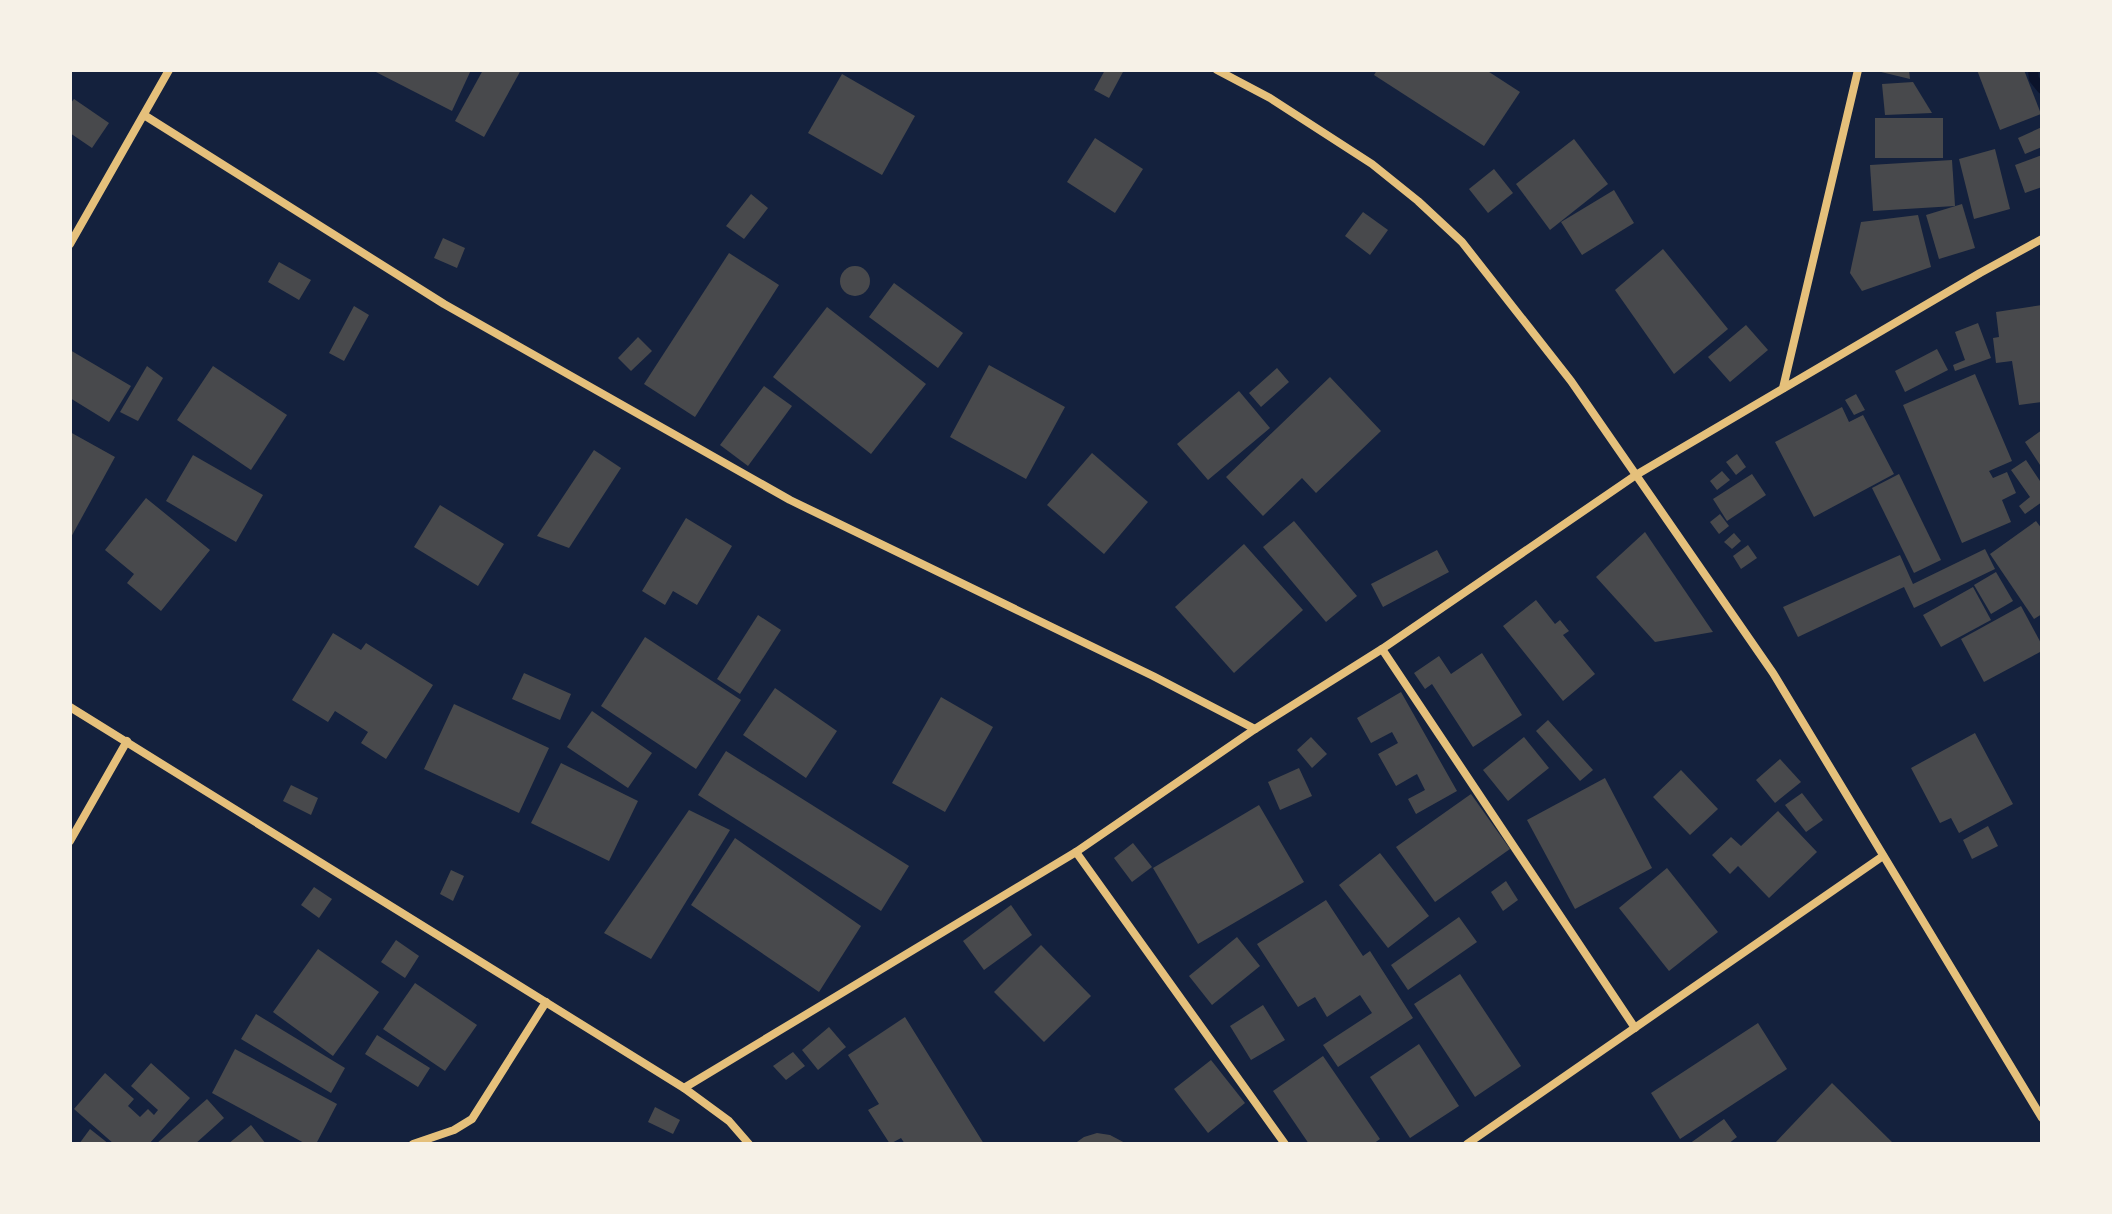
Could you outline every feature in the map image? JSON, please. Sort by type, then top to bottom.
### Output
[{"type":"street","points":[[70,244],[169,70]]},
{"type":"street","points":[[1217,70],[1270,98],[1372,164],[1462,242],[1571,381],[1773,673],[2042,1118]]},
{"type":"street","points":[[1782,389],[1858,70]]},
{"type":"street","points":[[144,115],[444,304],[790,500],[1153,676],[1255,729]]},
{"type":"street","points":[[684,1088],[1076,852],[1255,729],[1382,649],[1636,475],[2042,239]]},
{"type":"street","points":[[1382,649],[1635,1028]]},
{"type":"street","points":[[70,707],[684,1088],[729,1121],[749,1144]]},
{"type":"street","points":[[70,841],[127,741]]},
{"type":"street","points":[[1076,852],[1285,1144]]},
{"type":"street","points":[[1467,1144],[1883,856]]},
{"type":"street","points":[[413,1144],[454,1130],[472,1119],[546,1002]]},
{"type":"building","points":[[372,70],[471,70],[452,111]]},
{"type":"building","points":[[483,70],[521,70],[484,137],[455,121]]},
{"type":"building","points":[[1105,70],[1124,70],[1109,98],[1094,90]]},
{"type":"building","points":[[1377,70],[1486,70],[1520,92],[1484,146],[1374,75]]},
{"type":"building","points":[[1909,70],[1910,79],[1877,71]]},
{"type":"building","points":[[1977,70],[2024,70],[2041,114],[2000,130]]},
{"type":"building","points":[[842,74],[915,116],[882,175],[808,133]]},
{"type":"building","points":[[1913,82],[1932,113],[1885,115],[1882,84]]},
{"type":"building","points":[[74,99],[109,123],[92,148],[70,133],[70,104]]},
{"type":"building","points":[[1875,118],[1943,118],[1943,158],[1875,158]]},
{"type":"building","points":[[2042,127],[2042,147],[2025,154],[2018,138]]},
{"type":"building","points":[[1095,138],[1143,169],[1115,213],[1067,182]]},
{"type":"building","points":[[1574,139],[1608,184],[1550,230],[1516,184]]},
{"type":"building","points":[[1995,149],[2010,209],[1974,219],[1959,159]]},
{"type":"building","points":[[2042,155],[2042,187],[2025,193],[2015,165]]},
{"type":"building","points":[[1952,160],[1955,206],[1873,211],[1870,165]]},
{"type":"building","points":[[1494,169],[1513,193],[1488,213],[1469,189]]},
{"type":"building","points":[[1614,190],[1634,223],[1582,255],[1561,222]]},
{"type":"building","points":[[751,194],[768,208],[744,239],[726,226]]},
{"type":"building","points":[[1962,204],[1975,248],[1939,259],[1926,215]]},
{"type":"building","points":[[1363,212],[1388,230],[1370,255],[1345,236]]},
{"type":"building","points":[[1918,215],[1931,267],[1862,291],[1850,273],[1861,222]]},
{"type":"building","points":[[443,238],[465,248],[457,268],[434,258]]},
{"type":"building","points":[[1663,249],[1728,329],[1674,374],[1615,290]]},
{"type":"building","points":[[729,253],[779,285],[695,417],[644,384]]},
{"type":"building","points":[[279,262],[311,280],[299,300],[268,282]]},
{"type":"building","points":[[855,266],[866,270],[870,281],[866,292],[855,296],[844,292],[840,281],[844,270]]},
{"type":"building","points":[[894,283],[963,333],[938,368],[869,317]]},
{"type":"building","points":[[2042,305],[2042,402],[2019,405],[2012,361],[1996,363],[1993,338],[1999,337],[1996,312]]},
{"type":"building","points":[[354,306],[369,315],[344,361],[329,353]]},
{"type":"building","points":[[827,307],[926,384],[871,454],[773,377]]},
{"type":"building","points":[[1978,323],[1991,358],[1955,371],[1953,365],[1965,360],[1955,332]]},
{"type":"building","points":[[1746,325],[1768,350],[1730,382],[1708,357]]},
{"type":"building","points":[[638,337],[652,351],[631,371],[618,358]]},
{"type":"building","points":[[1937,349],[1948,370],[1905,392],[1895,371]]},
{"type":"building","points":[[70,350],[131,386],[109,422],[70,398]]},
{"type":"building","points":[[989,365],[1065,407],[1026,479],[950,437]]},
{"type":"building","points":[[147,366],[163,378],[138,421],[120,412]]},
{"type":"building","points":[[213,366],[287,415],[251,470],[177,420]]},
{"type":"building","points":[[1277,368],[1289,382],[1261,407],[1249,393]]},
{"type":"building","points":[[1975,374],[2012,461],[1989,471],[1993,478],[2007,472],[2016,493],[2002,500],[2011,522],[1962,543],[1903,405]]},
{"type":"building","points":[[1330,377],[1381,431],[1316,493],[1302,478],[1263,516],[1226,477]]},
{"type":"building","points":[[764,386],[792,406],[748,466],[720,445]]},
{"type":"building","points":[[1239,391],[1270,428],[1208,480],[1177,444]]},
{"type":"building","points":[[1856,394],[1865,410],[1854,415],[1845,400]]},
{"type":"building","points":[[1842,407],[1849,422],[1863,415],[1894,474],[1814,517],[1775,442]]},
{"type":"building","points":[[2042,430],[2042,468],[2025,442]]},
{"type":"building","points":[[70,432],[115,457],[70,539]]},
{"type":"building","points":[[594,450],[621,468],[569,548],[537,536]]},
{"type":"building","points":[[1092,453],[1148,502],[1104,554],[1047,505]]},
{"type":"building","points":[[1737,454],[1746,467],[1736,475],[1726,462]]},
{"type":"building","points":[[193,455],[263,495],[236,542],[166,501]]},
{"type":"building","points":[[2026,460],[2042,484],[2042,502],[2025,514],[2019,506],[2030,497],[2011,470]]},
{"type":"building","points":[[1722,471],[1730,480],[1717,490],[1710,481]]},
{"type":"building","points":[[1752,474],[1766,495],[1727,521],[1713,499]]},
{"type":"building","points":[[1899,474],[1941,560],[1914,573],[1872,488]]},
{"type":"building","points":[[146,498],[210,550],[161,611],[127,583],[134,574],[105,550]]},
{"type":"building","points":[[440,505],[504,544],[478,586],[414,547]]},
{"type":"building","points":[[1720,514],[1729,526],[1719,534],[1710,522]]},
{"type":"building","points":[[686,518],[732,546],[697,605],[673,591],[665,605],[642,591]]},
{"type":"building","points":[[1294,521],[1357,596],[1326,622],[1263,547]]},
{"type":"building","points":[[2036,521],[2042,529],[2042,614],[2034,619],[1990,554]]},
{"type":"building","points":[[1645,532],[1713,632],[1655,642],[1596,577]]},
{"type":"building","points":[[1734,533],[1741,541],[1732,549],[1724,542]]},
{"type":"building","points":[[1244,544],[1303,610],[1234,673],[1175,607]]},
{"type":"building","points":[[1748,545],[1757,558],[1741,569],[1733,556]]},
{"type":"building","points":[[1985,549],[1995,569],[1914,608],[1904,587],[1798,637],[1783,607],[1900,555],[1913,584]]},
{"type":"building","points":[[1437,550],[1449,572],[1383,607],[1371,584]]},
{"type":"building","points":[[1996,572],[2013,601],[1991,614],[1974,585]]},
{"type":"building","points":[[1973,587],[1991,620],[1941,647],[1923,615]]},
{"type":"building","points":[[1536,600],[1555,624],[1560,620],[1569,631],[1563,635],[1595,674],[1563,701],[1503,626]]},
{"type":"building","points":[[2021,606],[2042,645],[2042,651],[1984,682],[1961,639]]},
{"type":"building","points":[[758,615],[781,630],[740,694],[717,679]]},
{"type":"building","points":[[333,633],[361,650],[366,643],[433,685],[386,759],[361,743],[368,732],[335,711],[328,722],[292,700]]},
{"type":"building","points":[[645,637],[741,700],[696,769],[601,706]]},
{"type":"building","points":[[1482,653],[1522,715],[1473,747],[1432,684],[1425,689],[1414,673],[1439,656],[1451,674]]},
{"type":"building","points":[[524,673],[571,694],[560,720],[512,699]]},
{"type":"building","points":[[775,688],[837,731],[806,778],[743,735]]},
{"type":"building","points":[[1401,692],[1457,791],[1416,814],[1408,799],[1425,790],[1417,774],[1396,786],[1378,754],[1398,743],[1392,732],[1371,743],[1357,718]]},
{"type":"building","points":[[941,697],[993,727],[945,812],[892,783]]},
{"type":"building","points":[[454,704],[549,748],[519,813],[424,769]]},
{"type":"building","points":[[592,711],[652,753],[628,788],[567,747]]},
{"type":"building","points":[[1548,720],[1593,770],[1580,781],[1536,731]]},
{"type":"building","points":[[1975,733],[2013,804],[1959,833],[1951,818],[1940,823],[1911,768]]},
{"type":"building","points":[[1311,737],[1327,754],[1312,768],[1297,750]]},
{"type":"building","points":[[1524,737],[1549,768],[1508,801],[1483,770]]},
{"type":"building","points":[[726,751],[909,866],[881,911],[698,795]]},
{"type":"building","points":[[1780,759],[1801,782],[1775,803],[1756,780]]},
{"type":"building","points":[[561,763],[638,801],[609,861],[531,823]]},
{"type":"building","points":[[1299,768],[1312,796],[1280,810],[1268,782]]},
{"type":"building","points":[[1681,770],[1718,809],[1690,835],[1653,797]]},
{"type":"building","points":[[1605,778],[1652,868],[1575,909],[1527,820]]},
{"type":"building","points":[[291,785],[318,798],[311,815],[283,801]]},
{"type":"building","points":[[1802,793],[1823,820],[1806,832],[1785,805]]},
{"type":"building","points":[[1471,794],[1510,849],[1435,902],[1396,847]]},
{"type":"building","points":[[1259,805],[1304,882],[1198,944],[1153,868]]},
{"type":"building","points":[[689,810],[730,830],[651,959],[604,933]]},
{"type":"building","points":[[1778,811],[1817,852],[1769,898],[1738,866],[1730,874],[1712,855],[1731,837],[1741,846]]},
{"type":"building","points":[[1988,826],[1998,846],[1972,859],[1963,840]]},
{"type":"building","points":[[735,838],[861,926],[819,992],[691,905]]},
{"type":"building","points":[[1133,843],[1152,867],[1132,882],[1114,858]]},
{"type":"building","points":[[1380,853],[1429,916],[1388,948],[1339,885]]},
{"type":"building","points":[[1667,868],[1718,932],[1669,971],[1619,908]]},
{"type":"building","points":[[451,870],[464,876],[453,901],[440,894]]},
{"type":"building","points":[[1506,881],[1518,900],[1503,911],[1491,892]]},
{"type":"building","points":[[314,887],[332,899],[319,918],[301,905]]},
{"type":"building","points":[[1326,900],[1363,956],[1370,951],[1413,1018],[1338,1067],[1323,1045],[1372,1013],[1360,995],[1327,1017],[1315,997],[1298,1007],[1257,944]]},
{"type":"building","points":[[1011,905],[1032,935],[984,970],[963,941]]},
{"type":"building","points":[[1459,917],[1477,942],[1408,990],[1391,965]]},
{"type":"building","points":[[1237,937],[1260,966],[1212,1005],[1189,976]]},
{"type":"building","points":[[396,940],[419,956],[405,978],[381,962]]},
{"type":"building","points":[[1041,945],[1091,996],[1044,1042],[994,992]]},
{"type":"building","points":[[318,949],[379,992],[333,1056],[273,1012]]},
{"type":"building","points":[[1460,974],[1521,1066],[1475,1097],[1414,1004]]},
{"type":"building","points":[[415,983],[477,1025],[445,1071],[383,1029]]},
{"type":"building","points":[[1263,1005],[1285,1040],[1251,1060],[1230,1026]]},
{"type":"building","points":[[256,1014],[345,1068],[331,1093],[241,1039]]},
{"type":"building","points":[[905,1017],[984,1144],[905,1144],[901,1138],[890,1144],[868,1110],[879,1104],[848,1055]]},
{"type":"building","points":[[1758,1023],[1787,1069],[1680,1139],[1651,1093]]},
{"type":"building","points":[[829,1027],[846,1047],[818,1070],[802,1050]]},
{"type":"building","points":[[377,1035],[430,1068],[418,1087],[365,1054]]},
{"type":"building","points":[[1419,1044],[1459,1106],[1410,1138],[1370,1077]]},
{"type":"building","points":[[235,1049],[337,1104],[316,1144],[306,1144],[212,1093]]},
{"type":"building","points":[[793,1052],[805,1066],[786,1080],[773,1066]]},
{"type":"building","points":[[1323,1056],[1380,1139],[1373,1144],[1309,1144],[1273,1091]]},
{"type":"building","points":[[1211,1060],[1245,1103],[1208,1133],[1174,1089]]},
{"type":"building","points":[[151,1063],[190,1098],[149,1144],[114,1144],[74,1109],[105,1073],[134,1099],[128,1106],[140,1117],[148,1109],[154,1115],[158,1110],[131,1086]]},
{"type":"building","points":[[1832,1083],[1894,1144],[1774,1144]]},
{"type":"building","points":[[207,1099],[224,1118],[195,1144],[156,1144]]},
{"type":"building","points":[[655,1107],[680,1120],[673,1134],[648,1122]]},
{"type":"building","points":[[1724,1119],[1737,1137],[1728,1144],[1689,1144]]},
{"type":"building","points":[[251,1125],[266,1144],[228,1144]]},
{"type":"building","points":[[90,1129],[109,1144],[79,1144]]},
{"type":"building","points":[[1097,1133],[1110,1135],[1127,1144],[1074,1144]]},
{"type":"waterway","points":[[2033,70],[2034,79],[2042,89]]}]
